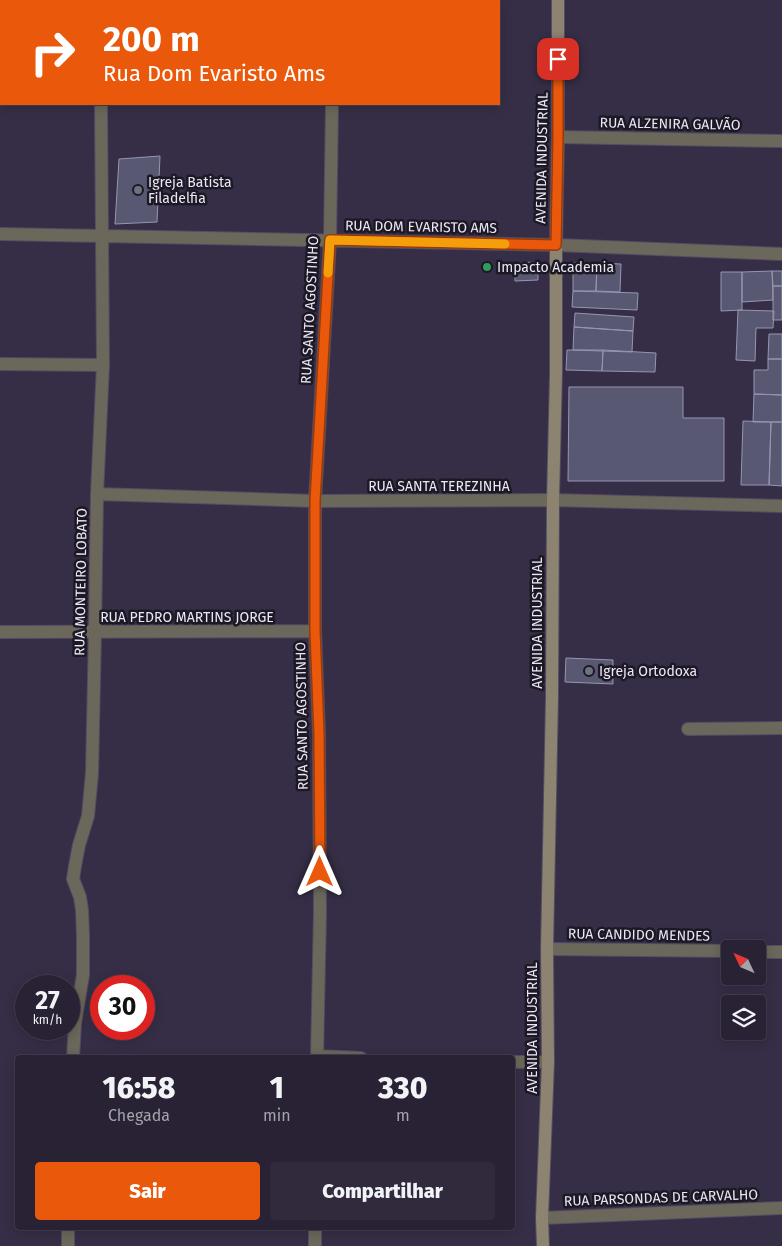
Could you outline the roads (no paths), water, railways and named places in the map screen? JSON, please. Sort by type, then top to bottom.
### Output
[{"type":"street","name":"AVENIDA INDUSTRIAL","points":[[543,1246],[542,1218],[548,1062],[546,948],[552,696],[552,500],[556,373],[558,0]]},
{"type":"street","name":"RUA MONTEIRO LOBATO","points":[[73,1055],[75,1023],[83,974],[83,935],[80,898],[73,879],[79,845],[88,816],[92,773],[96,494],[103,366],[101,105]]},
{"type":"street","name":"RUA SANTO AGOSTINHO","points":[[317,1055],[320,912],[319,734],[315,631],[315,501],[330,240],[332,105]]},
{"type":"street","name":"RUA ALZENIRA GALVÃO","points":[[558,137],[782,140]]},
{"type":"street","name":"RUA DOM EVARISTO AMS","points":[[0,234],[556,245],[782,254]]},
{"type":"street","points":[[0,364],[103,366]]},
{"type":"street","name":"RUA SANTA TEREZINHA","points":[[96,494],[315,501],[552,500],[782,506]]},
{"type":"street","name":"RUA PEDRO MARTINS JORGE","points":[[0,632],[315,631]]},
{"type":"street","points":[[688,729],[782,728]]},
{"type":"street","name":"RUA CANDIDO MENDES","points":[[546,948],[721,951]]},
{"type":"street","points":[[766,952],[782,952]]},
{"type":"street","points":[[515,1062],[548,1062]]},
{"type":"street","name":"RUA PARSONDAS DE CARVALHO","points":[[542,1218],[782,1208]]},
{"type":"street","points":[[68,1230],[68,1246]]},
{"type":"street","points":[[315,1246],[316,1230]]},
{"type":"place","name":"Igreja Batista Filadelfia","points":[[138,190]]},
{"type":"place","name":"Impacto Academia","points":[[487,267]]},
{"type":"place","name":"Igreja Ortodoxa","points":[[589,671]]}]
